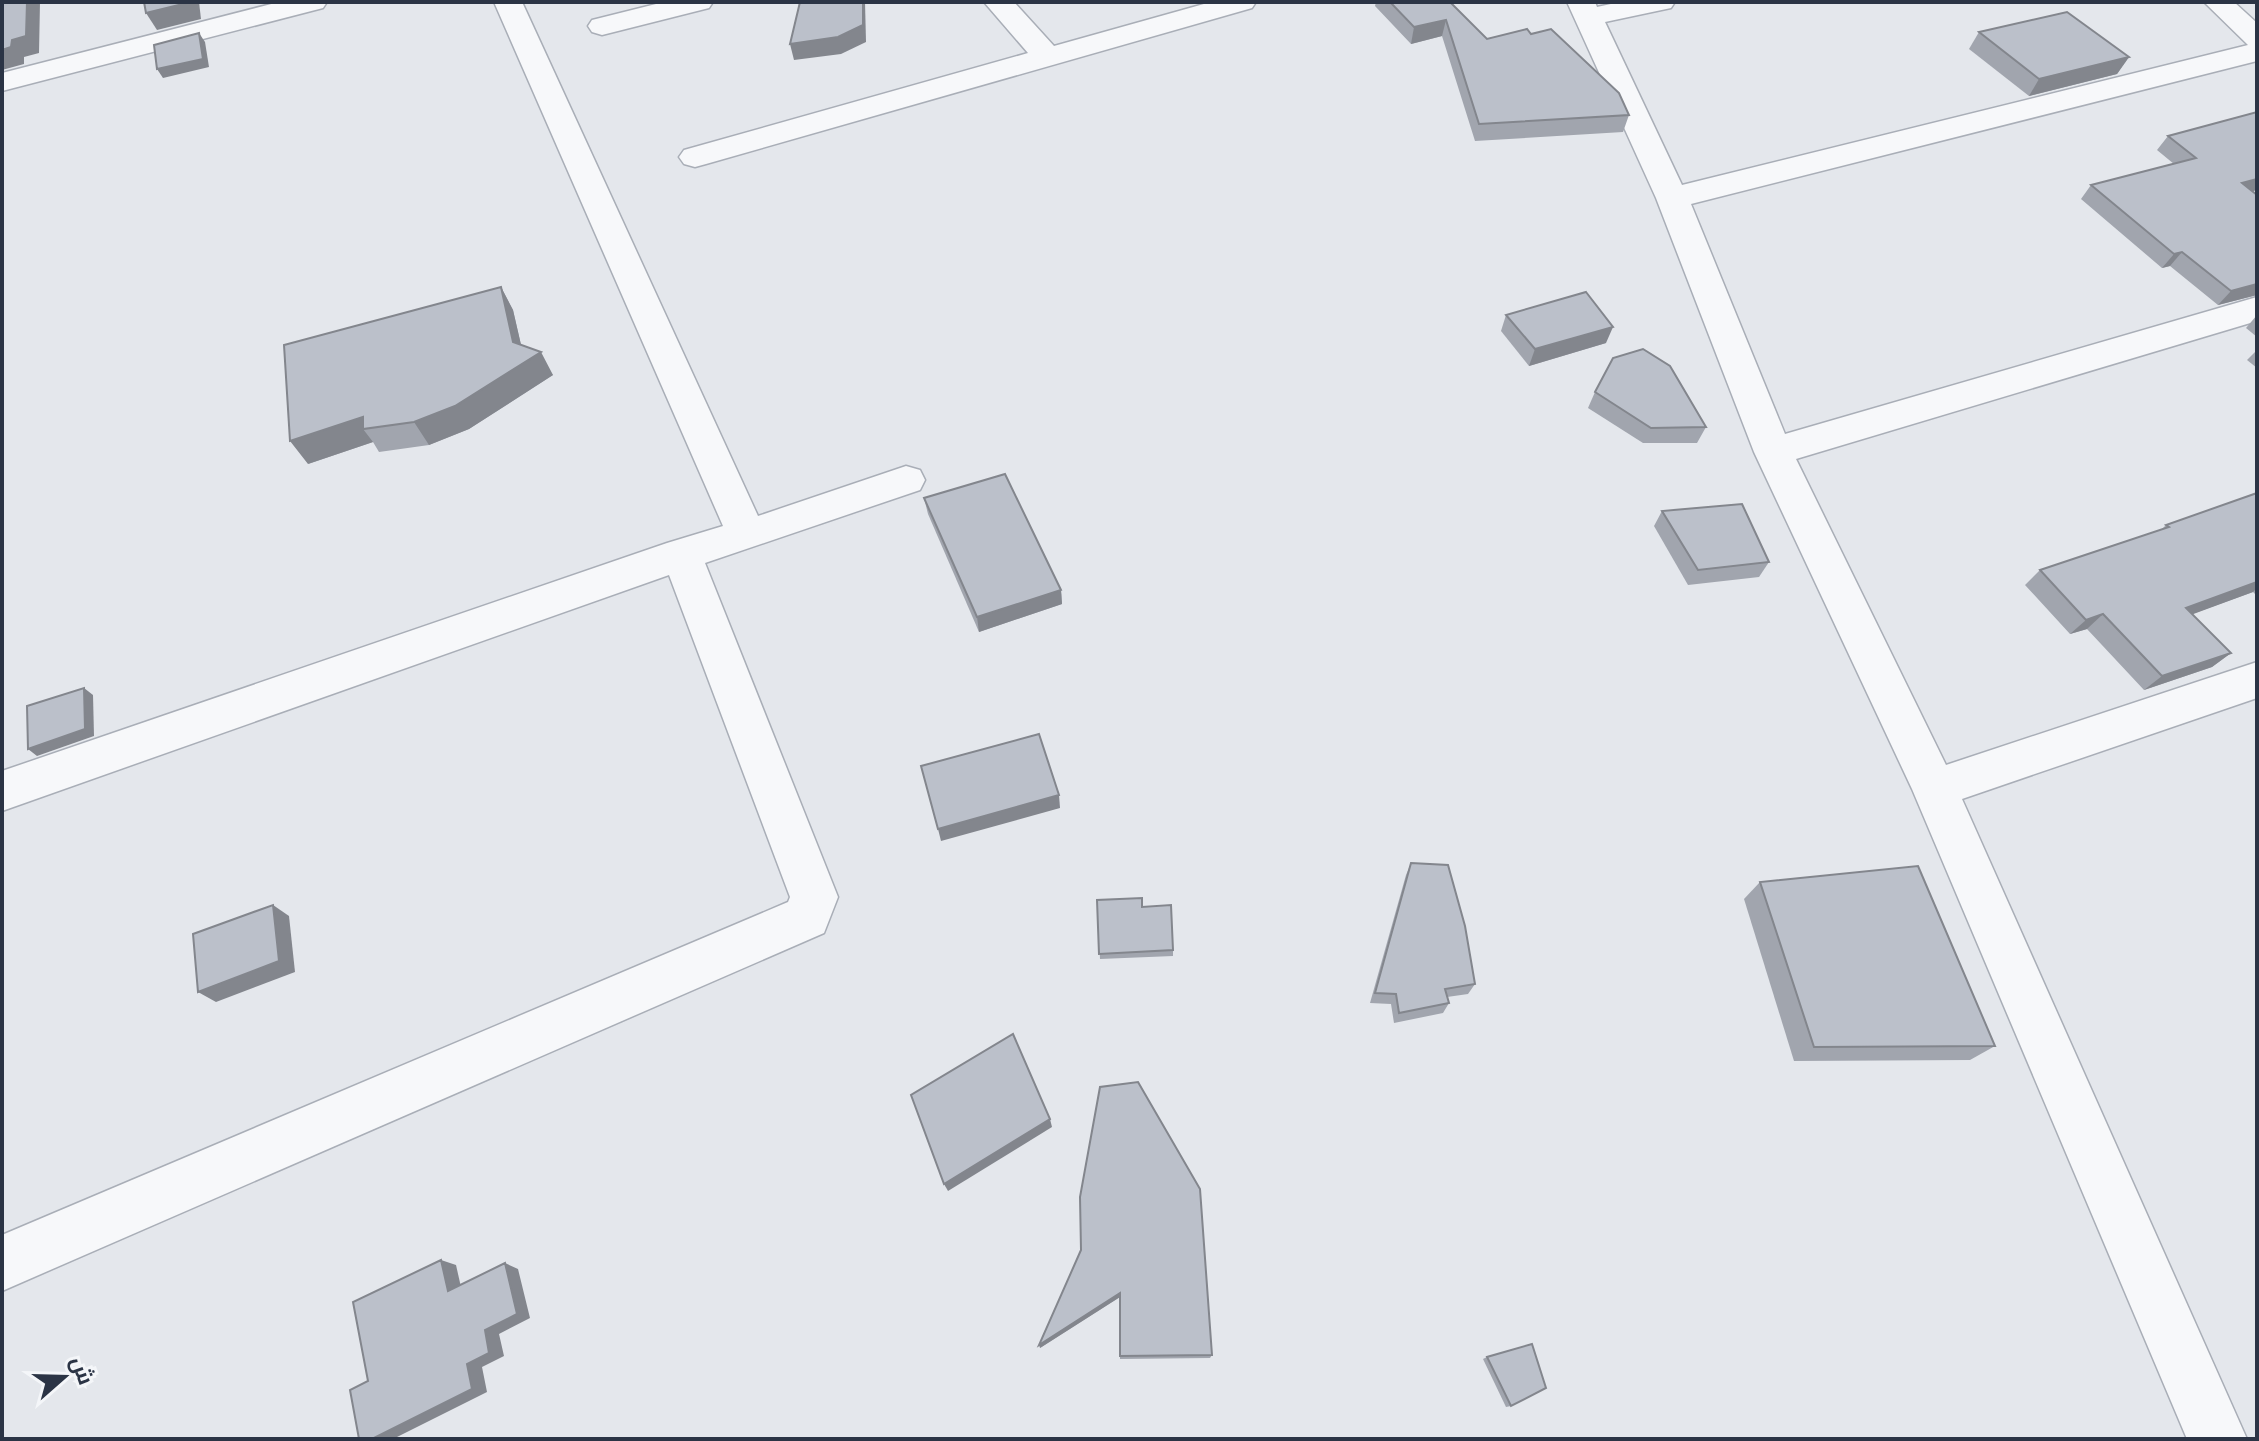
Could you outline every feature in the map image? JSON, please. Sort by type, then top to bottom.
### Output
[{"type":"street","points":[[2,82],[313,2]]},
{"type":"street","points":[[508,2],[747,535]]},
{"type":"street","points":[[602,26],[699,2]]},
{"type":"street","points":[[998,2],[1046,55]]},
{"type":"street","points":[[695,157],[1046,55],[1242,2]]},
{"type":"street","points":[[1661,2],[1585,10],[1672,198],[1773,452],[1935,789],[2217,1439]]},
{"type":"street","points":[[2218,2],[2257,39]]},
{"type":"street","points":[[1672,198],[2257,52]]},
{"type":"street","points":[[1773,452],[2257,309]]},
{"type":"street","points":[[2,791],[681,554],[747,535],[906,480]]},
{"type":"street","points":[[2,1263],[807,917],[814,897],[681,554]]},
{"type":"street","points":[[1935,789],[2257,680]]},
{"type":"building","points":[[2,2],[27,2],[26,36],[12,40],[11,47],[2,50]]},
{"type":"building","points":[[144,2],[191,2],[146,13]]},
{"type":"building","points":[[800,2],[863,2],[863,25],[838,37],[790,44]]},
{"type":"building","points":[[1390,2],[1450,2],[1487,39],[1527,29],[1531,34],[1551,29],[1619,93],[1629,115],[1479,124],[1446,20],[1414,27]]},
{"type":"building","points":[[2067,12],[2129,57],[2039,79],[1979,32]]},
{"type":"building","points":[[199,33],[203,59],[157,69],[154,45]]},
{"type":"building","points":[[2257,112],[2257,179],[2242,183],[2257,195],[2257,284],[2231,291],[2182,252],[2174,254],[2091,185],[2196,158],[2168,136]]},
{"type":"building","points":[[501,287],[513,342],[541,352],[455,406],[414,422],[363,429],[363,417],[290,441],[284,345]]},
{"type":"building","points":[[1586,292],[1613,327],[1535,349],[1506,315]]},
{"type":"building","points":[[1643,349],[1670,366],[1706,427],[1651,428],[1595,392],[1613,358]]},
{"type":"building","points":[[1005,474],[1061,590],[977,617],[924,498]]},
{"type":"building","points":[[2257,493],[2257,582],[2186,608],[2231,653],[2162,676],[2103,614],[2086,620],[2040,570],[2169,527],[2166,525]]},
{"type":"building","points":[[1742,504],[1769,562],[1698,570],[1662,511]]},
{"type":"building","points":[[84,688],[85,729],[28,749],[27,706]]},
{"type":"building","points":[[1039,734],[1059,795],[938,829],[921,766]]},
{"type":"building","points":[[1411,863],[1448,865],[1465,926],[1475,984],[1445,989],[1449,1003],[1399,1013],[1396,994],[1375,993]]},
{"type":"building","points":[[1918,866],[1995,1046],[1814,1047],[1760,882]]},
{"type":"building","points":[[1142,898],[1142,907],[1171,905],[1173,950],[1099,954],[1097,900]]},
{"type":"building","points":[[273,905],[279,961],[198,992],[193,934]]},
{"type":"building","points":[[1013,1034],[1050,1119],[944,1184],[911,1095]]},
{"type":"building","points":[[1138,1082],[1200,1189],[1212,1355],[1120,1356],[1120,1293],[1039,1345],[1081,1250],[1080,1197],[1100,1087]]},
{"type":"building","points":[[441,1260],[448,1291],[505,1263],[517,1314],[485,1330],[489,1353],[467,1364],[472,1389],[372,1439],[359,1439],[350,1390],[368,1381],[353,1302]]},
{"type":"building","points":[[1532,1344],[1546,1388],[1511,1406],[1487,1357]]}]
